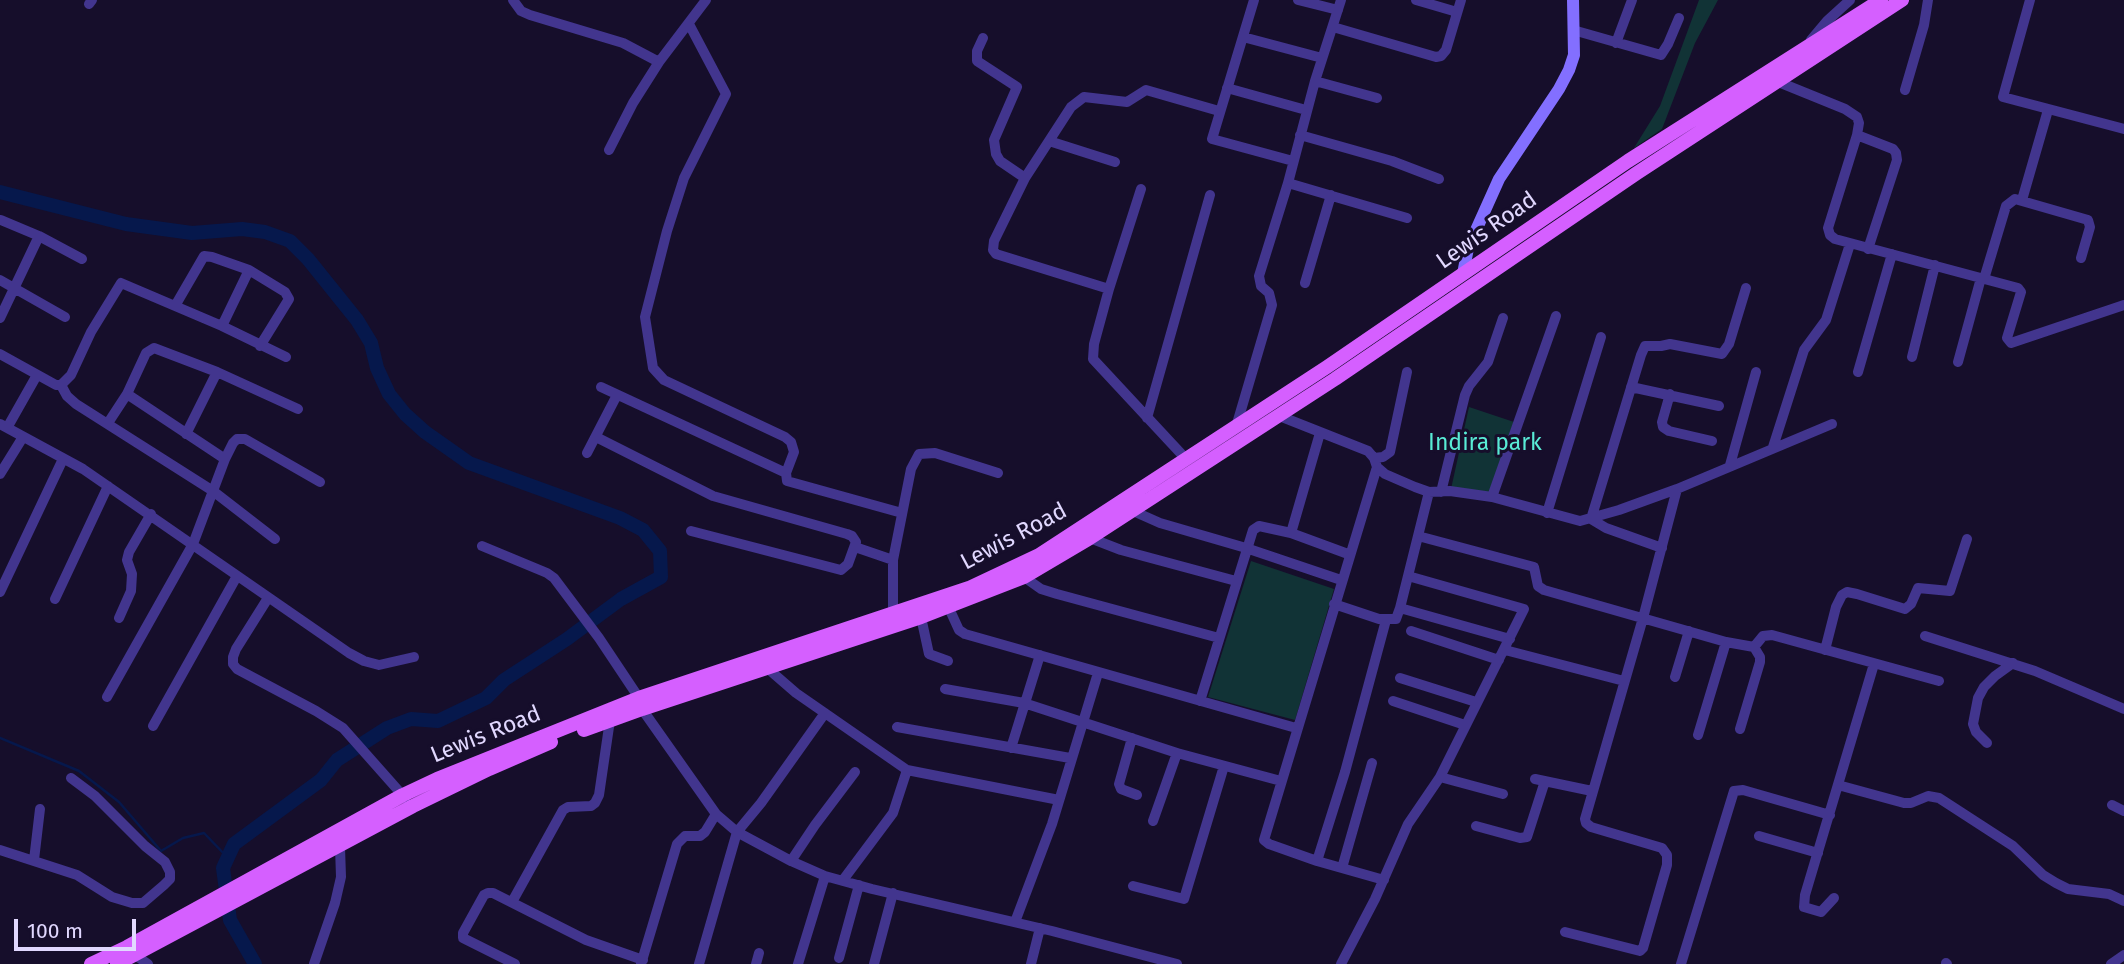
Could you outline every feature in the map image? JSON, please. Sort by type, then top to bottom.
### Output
[{"type":"main road","name":"Lewis Road","points":[[117,964],[142,947],[499,752],[709,680],[893,612],[969,588],[1020,565],[1236,427],[1331,373],[1632,167],[1669,135],[1881,0]]},
{"type":"main road","name":"Lewis Road","points":[[1632,167],[1675,149],[1902,0]]},
{"type":"main road","name":"Lewis Road","points":[[709,680],[766,667],[921,617],[1024,577],[1090,538],[1277,415],[1463,274],[1514,248]]},
{"type":"main road","name":"Lewis Road","points":[[408,801],[610,720],[640,703]]},
{"type":"main road","name":"Lewis Road","points":[[91,964],[142,947]]},
{"type":"street","points":[[513,0],[521,11],[530,15],[623,43],[659,62]]},
{"type":"street","points":[[609,150],[633,103],[659,62],[706,0]]},
{"type":"street","points":[[1254,0],[1212,139],[1293,161]]},
{"type":"street","points":[[1236,427],[1272,305],[1269,293],[1261,286],[1259,276],[1288,183],[1306,110],[1340,5],[1298,0]]},
{"type":"street","points":[[1416,0],[1457,12]]},
{"type":"street","points":[[1333,27],[1436,57],[1441,56],[1446,50],[1461,0]]},
{"type":"street","points":[[1463,274],[1468,248],[1499,179],[1569,70],[1574,55],[1573,0]]},
{"type":"street","points":[[1616,43],[1632,0]]},
{"type":"street","points":[[1806,46],[1827,20],[1850,0]]},
{"type":"street","points":[[1905,89],[1924,25],[1928,0]]},
{"type":"street","points":[[2030,0],[2003,97],[2124,129]]},
{"type":"street","points":[[1573,30],[1661,55],[1679,18]]},
{"type":"street","points":[[689,24],[726,94],[684,178],[664,243],[645,317],[653,368],[657,376],[664,380],[791,442],[794,452],[786,472],[787,481],[902,513]]},
{"type":"street","points":[[1243,37],[1322,58]]},
{"type":"street","points":[[984,38],[977,51],[977,61],[1017,86],[994,140],[996,154],[1025,178]]},
{"type":"street","points":[[1315,81],[1377,99]]},
{"type":"street","points":[[1776,81],[1852,113],[1859,123],[1828,228],[1830,235],[1850,244],[2020,289],[2007,338],[2011,344],[2124,305]]},
{"type":"street","points":[[1227,88],[1306,110]]},
{"type":"street","points":[[1109,289],[996,254],[993,250],[994,241],[1025,178],[1071,107],[1084,97],[1127,102],[1146,90],[1219,111]]},
{"type":"street","points":[[2022,200],[2048,110]]},
{"type":"street","points":[[1300,135],[1392,161],[1439,179]]},
{"type":"street","points":[[1857,135],[1893,149],[1896,153],[1868,249]]},
{"type":"street","points":[[1049,141],[1115,162]]},
{"type":"street","points":[[1288,183],[1407,218]]},
{"type":"street","points":[[1141,189],[1109,289],[1094,344],[1093,359],[1186,459]]},
{"type":"street","points":[[1147,418],[1210,195]]},
{"type":"street","points":[[1305,283],[1331,195]]},
{"type":"street","points":[[1958,362],[2006,206],[2015,199],[2022,200],[2088,220],[2090,227],[2081,258]]},
{"type":"street","points":[[1,220],[82,259]]},
{"type":"street","points":[[0,316],[38,236]]},
{"type":"street","points":[[1773,447],[1804,349],[1825,320],[1850,244]]},
{"type":"street","points":[[1858,372],[1892,254]]},
{"type":"street","points":[[175,306],[204,256],[249,270],[285,292],[289,299],[260,346]]},
{"type":"street","points":[[1912,358],[1935,265]]},
{"type":"street","points":[[222,326],[249,270]]},
{"type":"street","points":[[0,281],[65,317]]},
{"type":"street","points":[[61,386],[71,375],[91,332],[121,283],[286,357]]},
{"type":"street","points":[[1591,519],[1645,346],[1675,344],[1717,354],[1726,352],[1746,288]]},
{"type":"street","points":[[1492,497],[1556,316]]},
{"type":"street","points":[[1441,492],[1465,395],[1488,362],[1503,318]]},
{"type":"street","points":[[1547,513],[1601,337]]},
{"type":"street","points":[[108,423],[127,394],[146,353],[154,348],[298,409]]},
{"type":"street","points":[[0,354],[61,386],[76,404],[213,491],[275,538]]},
{"type":"street","points":[[186,434],[216,372]]},
{"type":"street","points":[[1384,880],[1317,862],[1264,840],[1375,462],[1390,452],[1407,372]]},
{"type":"street","points":[[1730,465],[1756,372]]},
{"type":"street","points":[[37,375],[4,426],[63,458],[151,514],[268,598],[364,661],[388,664],[414,657]]},
{"type":"street","points":[[601,387],[786,472]]},
{"type":"street","points":[[1632,387],[1719,406]]},
{"type":"street","points":[[127,394],[225,459]]},
{"type":"street","points":[[1670,394],[1663,427],[1669,431],[1712,441]]},
{"type":"street","points":[[587,453],[617,395]]},
{"type":"street","points":[[1277,415],[1368,452],[1395,480],[1429,492],[1450,491],[1492,497],[1568,519],[1591,519],[1677,489],[1832,424]]},
{"type":"street","points":[[1291,533],[1320,433]]},
{"type":"street","points":[[0,474],[23,437]]},
{"type":"street","points":[[596,437],[702,491],[847,534],[854,539],[855,547],[845,569],[836,570],[691,531]]},
{"type":"street","points":[[107,697],[193,544],[233,443],[237,439],[245,439],[320,482]]},
{"type":"street","points":[[893,612],[893,560],[911,468],[919,454],[935,453],[998,472]]},
{"type":"street","points":[[0,592],[63,458]]},
{"type":"street","points":[[55,599],[108,486]]},
{"type":"street","points":[[1565,932],[1640,951],[1667,865],[1667,855],[1661,848],[1588,826],[1585,819],[1677,489]]},
{"type":"street","points":[[1334,604],[1386,620],[1396,618],[1429,492]]},
{"type":"street","points":[[1133,510],[1160,523],[1341,580]]},
{"type":"street","points":[[118,618],[131,591],[132,574],[127,560],[129,552],[151,514]]},
{"type":"street","points":[[1591,519],[1606,528],[1662,548]]},
{"type":"street","points":[[1200,701],[1253,530],[1259,526],[1291,533],[1348,554]]},
{"type":"street","points":[[1418,536],[1530,565],[1536,569],[1538,586],[1541,588],[1726,642],[1754,647],[1760,662],[1740,729]]},
{"type":"street","points":[[1090,538],[1121,550],[1236,581]]},
{"type":"street","points":[[1825,650],[1836,607],[1842,595],[1847,592],[1857,594],[1905,609],[1911,604],[1918,588],[1950,591],[1966,539]]},
{"type":"street","points":[[482,546],[547,573],[572,601],[716,814],[737,832],[825,876],[1040,928],[1149,960],[1177,964]]},
{"type":"street","points":[[855,547],[893,560]]},
{"type":"street","points":[[153,726],[237,576]]},
{"type":"street","points":[[1342,964],[1384,880],[1408,824],[1440,777],[1524,609],[1408,576]]},
{"type":"street","points":[[1024,577],[1041,589],[1219,638]]},
{"type":"street","points":[[268,598],[236,649],[233,664],[237,669],[343,728],[408,801]]},
{"type":"street","points":[[948,606],[959,630],[965,634],[1296,728]]},
{"type":"street","points":[[1400,608],[1510,639]]},
{"type":"street","points":[[921,617],[929,654],[948,661]]},
{"type":"street","points":[[1317,862],[1345,772],[1386,620]]},
{"type":"street","points":[[1411,631],[1499,660]]},
{"type":"street","points":[[1675,677],[1689,631]]},
{"type":"street","points":[[1754,647],[1759,639],[1767,634],[1939,681]]},
{"type":"street","points":[[1925,636],[2013,663],[2124,709]]},
{"type":"street","points":[[1698,734],[1726,642]]},
{"type":"street","points":[[1504,650],[1624,681]]},
{"type":"street","points":[[1011,748],[1040,655]]},
{"type":"street","points":[[1834,898],[1821,912],[1804,907],[1805,895],[1874,663]]},
{"type":"street","points":[[1987,743],[1976,732],[1973,724],[1978,698],[1995,676],[2013,663]]},
{"type":"street","points":[[766,667],[796,693],[907,770],[1059,800]]},
{"type":"street","points":[[1015,922],[1048,835],[1098,673]]},
{"type":"street","points":[[1399,678],[1476,702]]},
{"type":"street","points":[[944,689],[1024,703],[1177,753],[1280,781]]},
{"type":"street","points":[[1393,701],[1465,725]]},
{"type":"street","points":[[699,964],[737,832],[825,713]]},
{"type":"street","points":[[512,902],[563,810],[568,807],[587,807],[595,803],[599,796],[610,720]]},
{"type":"street","points":[[897,727],[1070,758]]},
{"type":"street","points":[[1132,738],[1119,784],[1121,789],[1137,794]]},
{"type":"street","points":[[1153,821],[1177,753]]},
{"type":"street","points":[[1342,868],[1372,763]]},
{"type":"street","points":[[1133,886],[1184,899],[1224,766]]},
{"type":"street","points":[[843,880],[893,813],[907,770]]},
{"type":"street","points":[[791,861],[855,772]]},
{"type":"street","points":[[1440,777],[1503,794]]},
{"type":"street","points":[[0,850],[77,875],[97,885],[112,897],[131,904],[142,903],[170,879],[165,862],[95,796],[71,778]]},
{"type":"street","points":[[1476,826],[1520,838],[1527,837],[1540,780],[1592,791]]},
{"type":"street","points":[[1838,785],[1904,803],[1928,796],[1939,797],[2013,846],[2043,875],[2056,883],[2068,888],[2109,894],[2124,901]]},
{"type":"street","points":[[1681,964],[1734,791],[1743,790],[1830,815]]},
{"type":"street","points":[[2112,805],[2124,811]]},
{"type":"street","points":[[34,860],[40,809]]},
{"type":"street","points":[[515,964],[463,938],[463,933],[484,895],[493,893],[586,940],[642,962],[677,844],[685,836],[700,836],[716,814]]},
{"type":"street","points":[[1759,836],[1818,853]]},
{"type":"street","points":[[314,964],[341,877],[330,846]]},
{"type":"street","points":[[798,964],[825,876]]},
{"type":"street","points":[[839,958],[859,885]]},
{"type":"street","points":[[874,964],[893,893]]},
{"type":"street","points":[[1031,964],[1040,928]]},
{"type":"street","points":[[142,947],[148,964]]},
{"type":"street","points":[[756,964],[759,953]]},
{"type":"street","points":[[2111,964],[2124,955]]},
{"type":"green space","points":[[1699,0],[1718,0],[1695,43],[1662,129],[1634,148],[1660,106]]},
{"type":"green space","name":"Indira park","points":[[1469,407],[1517,423],[1494,495],[1451,489]]},
{"type":"green space","points":[[1251,561],[1334,589],[1295,720],[1208,697]]},
{"type":"waterway","points":[[0,192],[126,224],[192,233],[242,229],[265,232],[290,241],[357,320],[371,343],[377,368],[389,394],[405,414],[425,432],[469,463],[620,518],[643,530],[660,551],[661,577],[621,599],[567,639],[504,680],[486,698],[438,721],[411,719],[387,728],[337,760],[321,780],[234,844],[223,868],[230,920],[255,964]]},
{"type":"waterway","points":[[0,738],[79,771],[119,802],[161,851],[183,838],[204,833],[228,858]]}]
